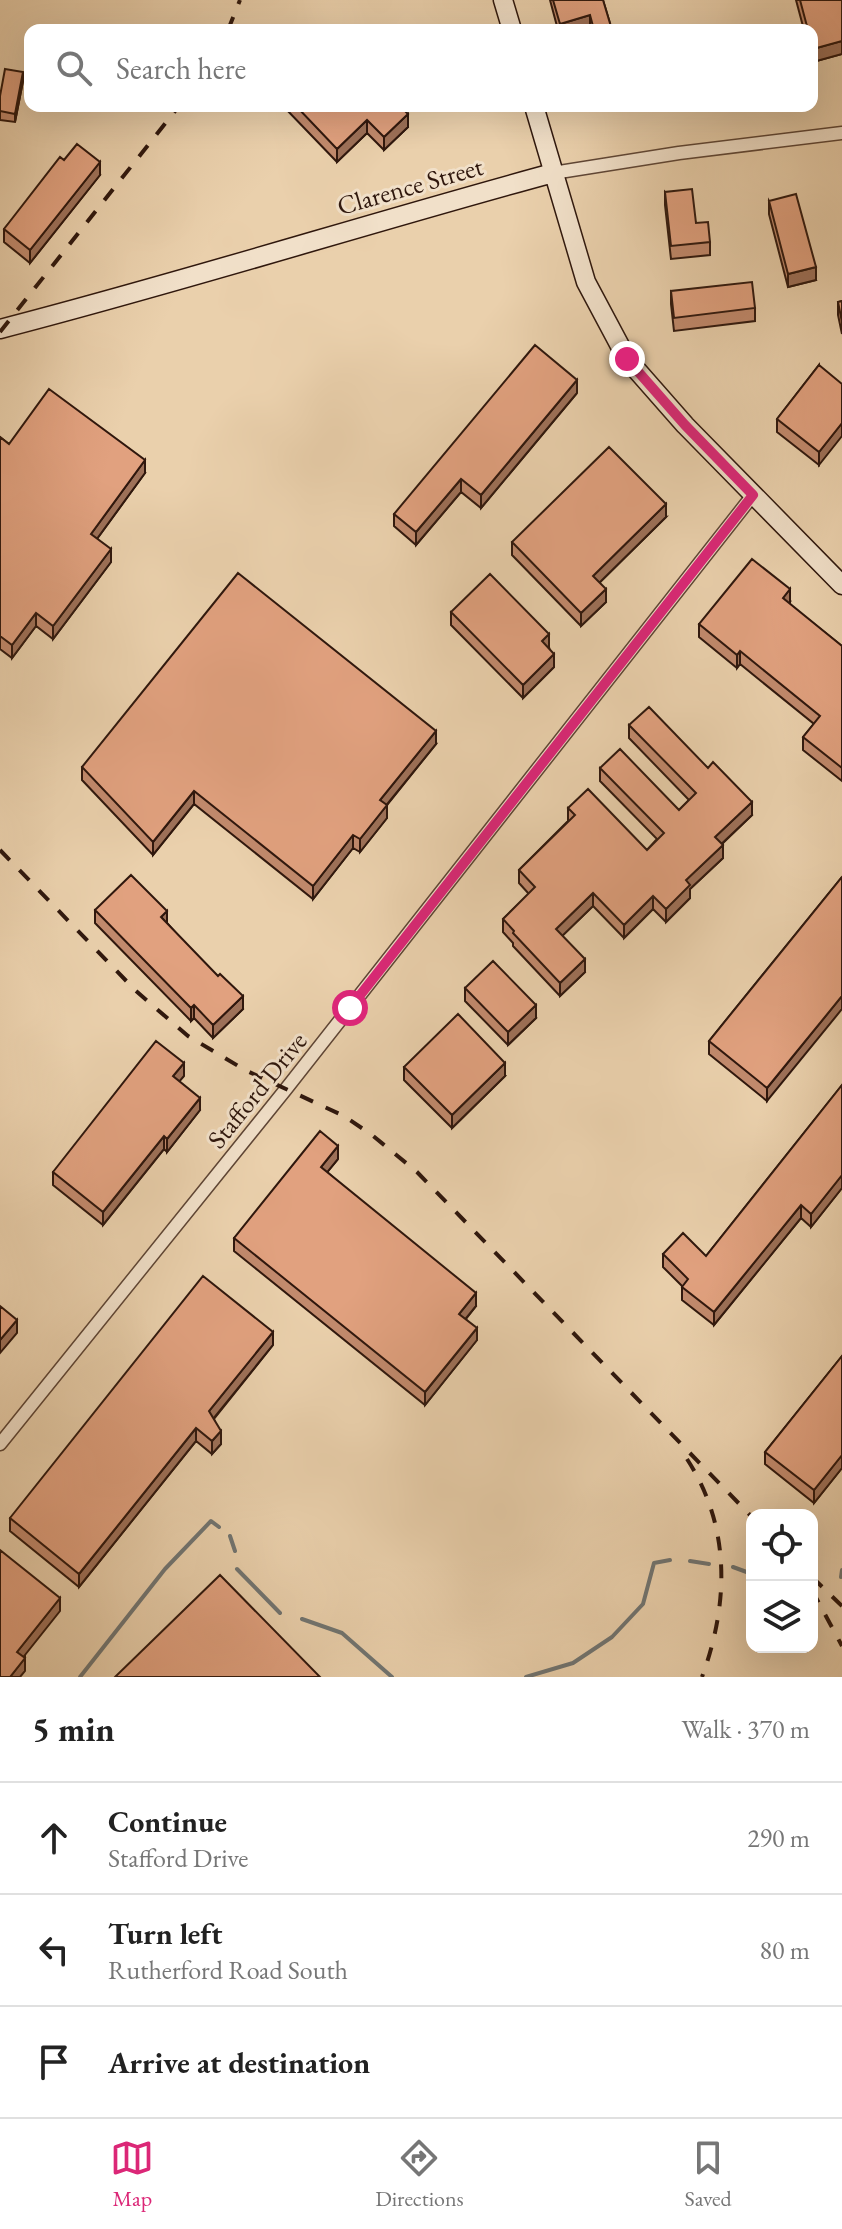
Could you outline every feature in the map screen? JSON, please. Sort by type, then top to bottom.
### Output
[{"type":"street","points":[[503,0],[510,24]]},
{"type":"street","points":[[536,112],[586,282],[627,359],[685,425],[842,585]]},
{"type":"street","name":"Clarence Street","points":[[0,329],[130,295],[336,233],[553,173],[842,133]]},
{"type":"street","name":"Stafford Drive","points":[[0,1444],[296,1077],[753,495]]},
{"type":"building","points":[[553,0],[603,0],[610,24],[592,24],[590,15],[560,24]]},
{"type":"building","points":[[800,0],[842,0],[842,41],[818,48],[818,24],[806,24]]},
{"type":"building","points":[[5,69],[23,72],[15,114],[0,111]]},
{"type":"building","points":[[302,112],[408,114],[384,137],[367,120],[337,149]]},
{"type":"building","points":[[77,144],[100,162],[30,250],[4,229],[60,157],[64,160]]},
{"type":"building","points":[[692,189],[696,223],[708,222],[710,242],[671,246],[665,192]]},
{"type":"building","points":[[796,194],[816,267],[788,274],[769,201]]},
{"type":"building","points":[[752,282],[755,308],[674,318],[671,291]]},
{"type":"building","points":[[842,301],[842,322],[838,302]]},
{"type":"building","points":[[535,345],[577,380],[481,495],[461,479],[416,532],[394,514]]},
{"type":"building","points":[[819,365],[842,384],[842,423],[819,452],[777,419]]},
{"type":"building","points":[[49,389],[145,460],[91,534],[111,549],[53,626],[36,613],[12,645],[0,636],[0,437],[9,444]]},
{"type":"building","points":[[609,447],[666,504],[593,576],[606,589],[581,613],[512,542]]},
{"type":"building","points":[[752,559],[790,589],[783,598],[842,646],[842,768],[803,737],[820,716],[740,651],[737,655],[699,624]]},
{"type":"building","points":[[238,573],[436,731],[380,800],[387,805],[360,839],[353,835],[313,886],[194,791],[153,842],[82,767]]},
{"type":"building","points":[[490,574],[549,634],[542,641],[554,654],[523,685],[451,612]]},
{"type":"building","points":[[649,707],[708,768],[713,762],[752,802],[715,837],[723,845],[686,880],[690,885],[666,909],[653,896],[624,925],[593,893],[556,929],[585,959],[560,983],[503,919],[535,887],[519,870],[575,815],[568,808],[588,789],[647,850],[664,833],[600,768],[620,749],[679,810],[696,793],[629,725]]},
{"type":"building","points":[[131,875],[167,911],[161,917],[218,976],[220,974],[243,996],[213,1025],[194,1005],[191,1008],[95,910]]},
{"type":"building","points":[[842,877],[842,996],[767,1088],[709,1041]]},
{"type":"building","points":[[493,961],[536,1005],[508,1032],[465,988]]},
{"type":"building","points":[[458,1014],[505,1063],[452,1115],[404,1067]]},
{"type":"building","points":[[156,1041],[184,1063],[173,1076],[200,1098],[167,1139],[164,1136],[103,1212],[53,1172]]},
{"type":"building","points":[[842,1085],[842,1175],[811,1214],[801,1205],[714,1312],[682,1287],[688,1279],[663,1254],[683,1233],[706,1256]]},
{"type":"building","points":[[320,1131],[338,1146],[321,1167],[476,1293],[459,1314],[477,1328],[425,1392],[234,1238]]},
{"type":"building","points":[[203,1276],[273,1332],[209,1411],[221,1431],[212,1441],[196,1428],[79,1574],[10,1518]]},
{"type":"building","points":[[0,1306],[17,1320],[0,1340]]},
{"type":"building","points":[[842,1356],[842,1455],[814,1490],[765,1452]]},
{"type":"building","points":[[0,1550],[60,1598],[17,1652],[25,1658],[10,1677],[0,1677]]},
{"type":"building","points":[[220,1575],[320,1677],[115,1677]]},
{"type":"waterway","points":[[80,1677],[165,1569],[211,1521],[219,1527]]},
{"type":"waterway","points":[[230,1536],[235,1551]]},
{"type":"waterway","points":[[526,1677],[573,1663],[612,1637],[643,1604],[654,1563],[670,1560]]},
{"type":"waterway","points":[[690,1561],[709,1564]]},
{"type":"waterway","points":[[733,1567],[746,1572]]},
{"type":"waterway","points":[[237,1569],[280,1613]]},
{"type":"waterway","points":[[841,1577],[842,1570]]},
{"type":"waterway","points":[[302,1619],[342,1633],[392,1677]]},
{"type":"railway","points":[[230,24],[240,0]]},
{"type":"railway","points":[[0,332],[174,112]]},
{"type":"railway","points":[[0,850],[136,991],[188,1036],[245,1070],[344,1116],[417,1172],[746,1511]]},
{"type":"railway","points":[[687,1459],[712,1511],[721,1566],[717,1621],[702,1677]]},
{"type":"railway","points":[[816,1581],[842,1606]]},
{"type":"railway","points":[[818,1601],[842,1646]]},
{"type":"route","points":[[350,1008],[753,495],[627,359]]}]
